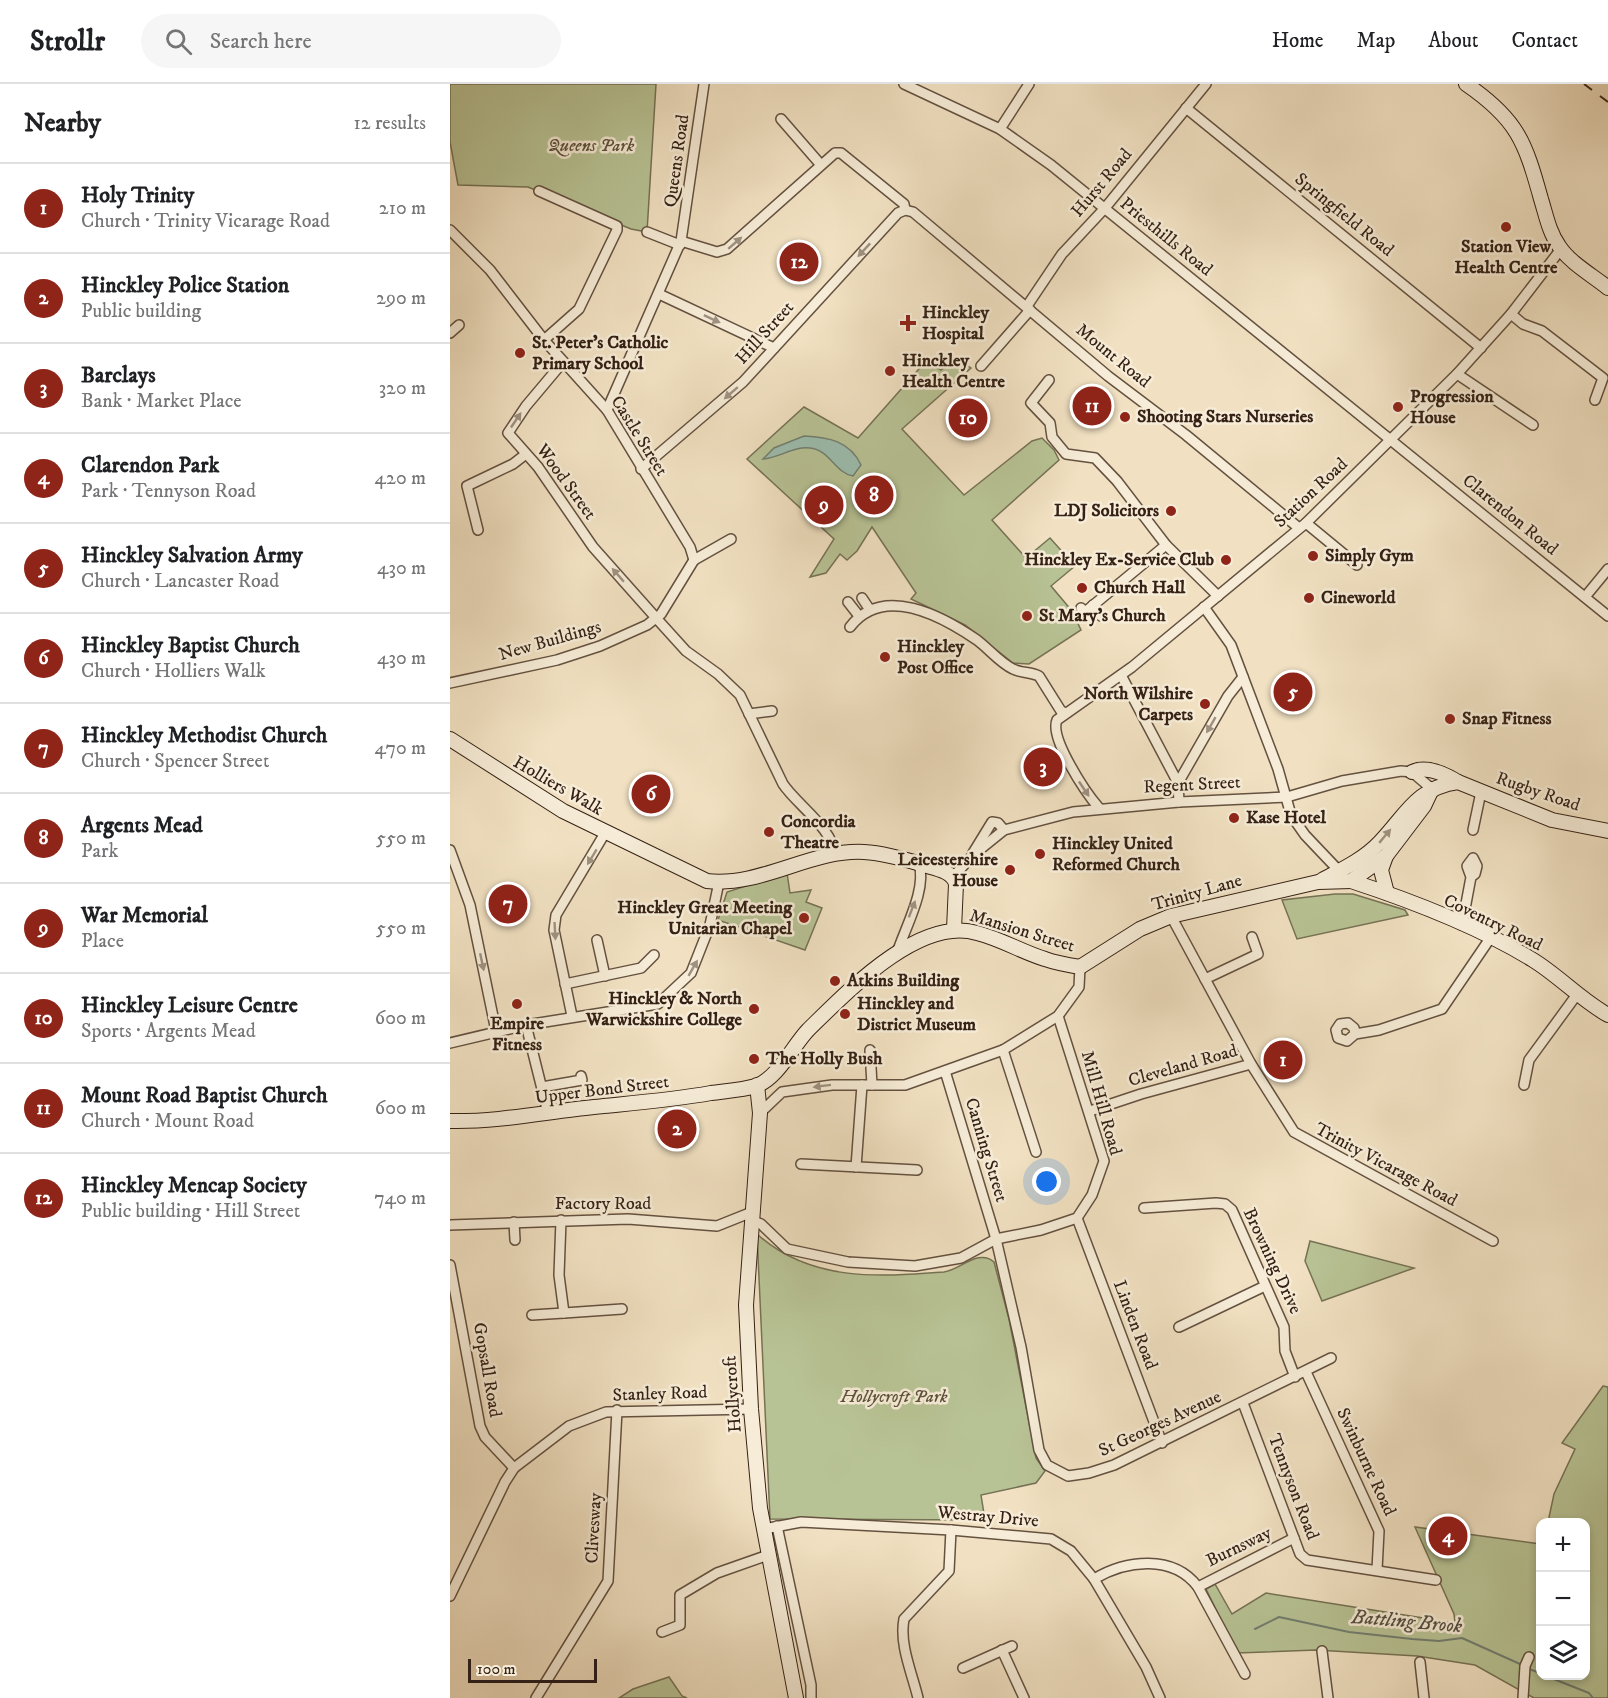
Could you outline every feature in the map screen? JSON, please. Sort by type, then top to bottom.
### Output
[{"type":"main road","points":[[1466,84],[1499,109],[1520,135],[1528,153],[1551,233],[1561,249],[1608,288]]},
{"type":"main road","name":"Holliers Walk","points":[[450,740],[515,783],[605,833],[707,881],[720,882]]},
{"type":"main road","name":"Rugby Road","points":[[1412,772],[1424,769],[1438,772],[1552,820],[1608,831]]},
{"type":"main road","points":[[1387,893],[1381,870],[1386,856],[1422,808],[1432,789],[1458,782]]},
{"type":"main road","name":"Trinity Lane","points":[[1318,882],[1339,872],[1368,853],[1418,797],[1432,789]]},
{"type":"main road","points":[[720,882],[740,881],[834,855],[864,852],[919,864],[953,877],[956,884],[954,929],[921,938],[897,953],[834,1005],[798,1041],[770,1076],[757,1085]]},
{"type":"main road","points":[[1351,881],[1386,856]]},
{"type":"main road","name":"Trinity Lane","points":[[1080,967],[1140,929],[1171,916],[1318,882],[1351,881]]},
{"type":"main road","name":"Coventry Road","points":[[1351,881],[1387,893],[1491,937],[1534,961],[1608,1015]]},
{"type":"main road","name":"Mansion Street","points":[[954,929],[978,933],[1045,960],[1080,967]]},
{"type":"main road","name":"Hollycroft","points":[[757,1085],[760,1113],[746,1305],[751,1409],[771,1527],[768,1555],[788,1646],[796,1698]]},
{"type":"main road","name":"Upper Bond Street","points":[[450,1121],[518,1119],[548,1113],[677,1099],[757,1085]]},
{"type":"street","name":"Queens Road","points":[[607,410],[680,243],[704,84]]},
{"type":"street","name":"Priesthills Road","points":[[904,84],[1000,129],[1105,208],[1391,441]]},
{"type":"street","points":[[1000,129],[1029,84]]},
{"type":"street","name":"Hurst Road","points":[[981,366],[1028,308],[1062,254],[1105,208],[1206,84]]},
{"type":"street","name":"Springfield Road","points":[[1186,108],[1481,348]]},
{"type":"street","points":[[647,232],[717,252],[727,249],[821,165],[781,118]]},
{"type":"street","name":"Mount Road","points":[[821,165],[835,153],[841,153],[904,204],[905,210],[913,212],[1108,376],[1357,565]]},
{"type":"street","points":[[538,191],[617,226],[579,309],[544,340]]},
{"type":"street","name":"Hill Street","points":[[641,469],[739,386],[898,213],[905,210]]},
{"type":"street","name":"Castle Street","points":[[450,230],[490,270],[544,340],[607,410],[690,547],[694,560]]},
{"type":"street","name":"Station Road","points":[[1098,808],[1078,781],[1055,729],[1057,720],[1121,675],[1303,526],[1457,374],[1511,314],[1561,249]]},
{"type":"street","points":[[659,294],[774,348]]},
{"type":"street","points":[[1511,314],[1522,324],[1542,331],[1603,378],[1595,399]]},
{"type":"street","points":[[450,333],[459,325]]},
{"type":"street","name":"Wood Street","points":[[563,362],[526,406],[508,434],[538,467],[593,547],[686,651],[718,674],[740,695],[779,778],[791,796],[819,822],[834,850],[834,855]]},
{"type":"street","points":[[1457,374],[1533,425]]},
{"type":"street","points":[[1049,380],[1030,403],[1050,423],[1052,437],[1066,454],[1095,458],[1117,481],[1166,545],[1218,596]]},
{"type":"street","name":"Clarendon Road","points":[[1391,441],[1608,616]]},
{"type":"street","points":[[478,530],[467,486],[513,464],[526,454]]},
{"type":"street","points":[[657,619],[694,560],[731,539]]},
{"type":"street","points":[[1081,608],[1085,612],[1166,545]]},
{"type":"street","points":[[1585,597],[1608,568]]},
{"type":"street","points":[[862,597],[870,610]]},
{"type":"street","points":[[848,602],[859,616]]},
{"type":"street","points":[[1093,605],[1101,616]]},
{"type":"street","points":[[850,627],[859,616],[870,610],[902,606],[933,614],[977,640],[1014,669],[1039,676],[1061,711],[1066,713]]},
{"type":"street","name":"Coventry Road","points":[[1204,607],[1231,645],[1287,797],[1291,815],[1305,835],[1339,872],[1351,881]]},
{"type":"street","name":"New Buildings","points":[[450,683],[557,660],[600,646],[657,619]]},
{"type":"street","points":[[1121,675],[1178,783]]},
{"type":"street","points":[[1179,802],[1176,791],[1178,783],[1228,696],[1243,676]]},
{"type":"street","points":[[749,714],[772,711]]},
{"type":"street","name":"Rugby Road","points":[[1287,797],[1342,781],[1401,771],[1412,772]]},
{"type":"street","points":[[1412,772],[1432,789]]},
{"type":"street","points":[[1473,830],[1481,792]]},
{"type":"street","name":"Regent Street","points":[[973,855],[977,843],[992,822],[998,823],[1004,830],[1056,815],[1098,808],[1287,797]]},
{"type":"street","points":[[953,877],[973,855],[1004,830]]},
{"type":"street","points":[[572,1016],[554,930],[556,915],[605,833]]},
{"type":"street","points":[[450,850],[470,905],[496,1031]]},
{"type":"street","points":[[897,953],[920,889],[922,877],[919,864]]},
{"type":"street","points":[[1462,925],[1470,877]]},
{"type":"street","points":[[450,1043],[526,1024],[650,1006],[670,995],[692,973],[700,955],[720,882]]},
{"type":"street","name":"Trinity Vicarage Road","points":[[1171,916],[1251,1064],[1294,1132],[1493,1241]]},
{"type":"street","points":[[1205,979],[1258,954],[1252,937]]},
{"type":"street","points":[[1355,1034],[1378,1030],[1442,1009],[1491,937]]},
{"type":"street","points":[[597,940],[605,976]]},
{"type":"street","points":[[565,984],[641,968],[654,955]]},
{"type":"street","points":[[760,1113],[782,1092],[832,1085],[905,1085],[1003,1050],[1058,1016],[1078,987],[1080,967]]},
{"type":"street","points":[[1526,1084],[1529,1060],[1578,993]]},
{"type":"street","name":"Mill Hill Road","points":[[1058,1016],[1104,1161],[1092,1195],[1077,1218]]},
{"type":"street","points":[[526,1024],[548,1113]]},
{"type":"street","points":[[856,1167],[870,1050]]},
{"type":"street","points":[[1003,1050],[1036,1152]]},
{"type":"street","name":"Cleveland Road","points":[[1090,1111],[1141,1094],[1251,1064]]},
{"type":"street","name":"Canning Street","points":[[945,1071],[996,1239]]},
{"type":"street","points":[[542,1087],[582,1080],[581,1076]]},
{"type":"street","points":[[801,1164],[917,1170]]},
{"type":"street","name":"Browning Drive","points":[[1144,1208],[1225,1204],[1232,1210],[1284,1328],[1285,1351],[1295,1377]]},
{"type":"street","points":[[752,1216],[787,1249],[848,1262],[915,1266],[961,1258],[996,1239],[1041,1230],[1077,1218]]},
{"type":"street","name":"Factory Road","points":[[450,1225],[644,1219],[717,1226],[752,1216]]},
{"type":"street","name":"Linden Road","points":[[1077,1218],[1162,1443]]},
{"type":"street","points":[[561,1220],[559,1275],[564,1313]]},
{"type":"street","points":[[514,1222],[515,1240]]},
{"type":"street","name":"St Georges Avenue","points":[[996,1239],[1021,1347],[1039,1450],[1047,1465],[1068,1476],[1114,1466],[1332,1358]]},
{"type":"street","name":"Gopsall Road","points":[[450,1265],[480,1426],[485,1437],[514,1468]]},
{"type":"street","points":[[1179,1328],[1265,1286]]},
{"type":"street","points":[[532,1315],[622,1309]]},
{"type":"street","name":"Swinburne Road","points":[[1306,1372],[1379,1530],[1377,1570]]},
{"type":"street","name":"Tennyson Road","points":[[1243,1403],[1300,1554],[1307,1560],[1436,1580]]},
{"type":"street","name":"Stanley Road","points":[[450,1596],[514,1468],[569,1426],[617,1410],[751,1409]]},
{"type":"street","name":"Clivesway","points":[[536,1698],[608,1581],[617,1410]]},
{"type":"street","name":"Westray Drive","points":[[771,1527],[801,1522],[951,1530],[1051,1539],[1078,1558],[1094,1579],[1146,1667],[1160,1698]]},
{"type":"street","points":[[771,1527],[811,1685],[810,1698]]},
{"type":"street","points":[[918,1698],[904,1647],[902,1629],[904,1619],[949,1571],[951,1530]]},
{"type":"street","name":"Burnsway","points":[[1198,1587],[1294,1538]]},
{"type":"street","points":[[662,1632],[680,1625],[680,1595],[717,1573],[768,1555]]},
{"type":"street","points":[[1094,1579],[1120,1565],[1143,1563],[1176,1568],[1191,1577],[1245,1674]]},
{"type":"street","points":[[963,1668],[1012,1646]]},
{"type":"street","points":[[1002,1650],[1024,1698]]},
{"type":"street","points":[[1322,1651],[1328,1698]]},
{"type":"street","points":[[1523,1698],[1525,1666],[1529,1657]]},
{"type":"street","points":[[1420,1662],[1424,1698]]},
{"type":"green space","name":"Queens Park","points":[[450,84],[656,84],[647,232],[631,229],[528,187],[458,185],[450,142]]},
{"type":"green space","points":[[956,358],[971,368],[902,429],[964,495],[1032,441],[1042,438],[1054,450],[1059,460],[992,520],[1026,558],[1050,538],[1075,566],[1051,586],[1072,611],[1081,630],[1029,664],[1013,663],[965,625],[911,599],[916,593],[872,527],[857,551],[847,560],[840,554],[826,573],[810,577],[834,539],[747,459],[804,407],[858,438],[926,361],[941,370]]},
{"type":"green space","points":[[787,873],[790,893],[811,890],[806,902],[822,908],[805,950],[718,920],[727,892]]},
{"type":"green space","points":[[1353,894],[1405,910],[1408,915],[1297,939],[1282,900]]},
{"type":"green space","name":"Hollycroft Park","points":[[757,1234],[778,1250],[799,1261],[846,1273],[894,1275],[944,1272],[976,1258],[988,1258],[994,1262],[1009,1319],[1036,1458],[1045,1471],[1036,1483],[981,1495],[985,1520],[770,1519]]},
{"type":"green space","points":[[1310,1241],[1414,1268],[1322,1301],[1305,1261]]},
{"type":"green space","points":[[1603,1386],[1608,1387],[1608,1698],[1534,1698],[1475,1665],[1417,1656],[1316,1650],[1237,1653],[1206,1589],[1215,1584],[1232,1614],[1266,1593],[1455,1623],[1454,1614],[1415,1527],[1536,1543],[1536,1680],[1590,1680],[1590,1518],[1549,1518],[1554,1494],[1575,1449],[1562,1443]]},
{"type":"green space","points":[[669,1677],[682,1696],[687,1698],[619,1698],[633,1689]]},
{"type":"shaded area","points":[[804,436],[837,442],[851,450],[861,465],[853,476],[847,474],[823,453],[810,448],[763,459],[774,448]]},
{"type":"waterway","name":"Battling Brook","points":[[1255,1629],[1279,1617],[1349,1632],[1439,1641],[1462,1638],[1520,1664]]},
{"type":"waterway","name":"Battling Brook","points":[[1529,1669],[1536,1672]]},
{"type":"waterway","name":"Battling Brook","points":[[1556,1680],[1589,1693],[1593,1698]]},
{"type":"railway","points":[[1584,84],[1608,102]]},
{"type":"place","name":"Station View Health Centre","points":[[1506,227]]},
{"type":"place","name":"Hinckley Mencap Society","points":[[799,262]]},
{"type":"place","name":"Hinckley Hospital","points":[[908,323]]},
{"type":"place","name":"St. Peter's Catholic Primary School","points":[[520,353]]},
{"type":"place","name":"Hinckley Health Centre","points":[[890,371]]},
{"type":"place","name":"Mount Road Baptist Church","points":[[1092,406]]},
{"type":"place","name":"Progression House","points":[[1398,407]]},
{"type":"place","name":"Shooting Stars Nurseries","points":[[1125,417]]},
{"type":"place","name":"Hinckley Leisure Centre","points":[[968,418]]},
{"type":"place","name":"Argents Mead","points":[[874,495]]},
{"type":"place","name":"War Memorial","points":[[824,505]]},
{"type":"place","name":"LDJ Solicitors","points":[[1171,511]]},
{"type":"place","name":"Simply Gym","points":[[1313,556]]},
{"type":"place","name":"Hinckley Ex-Service Club","points":[[1226,560]]},
{"type":"place","name":"Church Hall","points":[[1082,588]]},
{"type":"place","name":"Cineworld","points":[[1309,598]]},
{"type":"place","name":"St Mary's Church","points":[[1027,616]]},
{"type":"place","name":"Hinckley Post Office","points":[[885,657]]},
{"type":"place","name":"Hinckley Salvation Army","points":[[1293,692]]},
{"type":"place","name":"North Wilshire Carpets","points":[[1205,704]]},
{"type":"place","name":"Snap Fitness","points":[[1450,719]]},
{"type":"place","name":"Barclays","points":[[1043,767]]},
{"type":"place","name":"Hinckley Baptist Church","points":[[651,794]]},
{"type":"place","name":"Kase Hotel","points":[[1234,818]]},
{"type":"place","name":"Concordia Theatre","points":[[769,832]]},
{"type":"place","name":"Hinckley United Reformed Church","points":[[1040,854]]},
{"type":"place","name":"Leicestershire House","points":[[1010,870]]},
{"type":"place","name":"Hinckley Methodist Church","points":[[508,904]]},
{"type":"place","name":"Hinckley Great Meeting Unitarian Chapel","points":[[804,918]]},
{"type":"place","name":"Atkins Building","points":[[835,981]]},
{"type":"place","name":"Empire Fitness","points":[[517,1004]]},
{"type":"place","name":"Hinckley & North Warwickshire College","points":[[754,1009]]},
{"type":"place","name":"Hinckley and District Museum","points":[[845,1014]]},
{"type":"place","name":"The Holly Bush","points":[[754,1059]]},
{"type":"place","name":"Holy Trinity","points":[[1283,1060]]},
{"type":"place","name":"Hinckley Police Station","points":[[677,1129]]},
{"type":"place","name":"Clarendon Park","points":[[1448,1536]]}]
